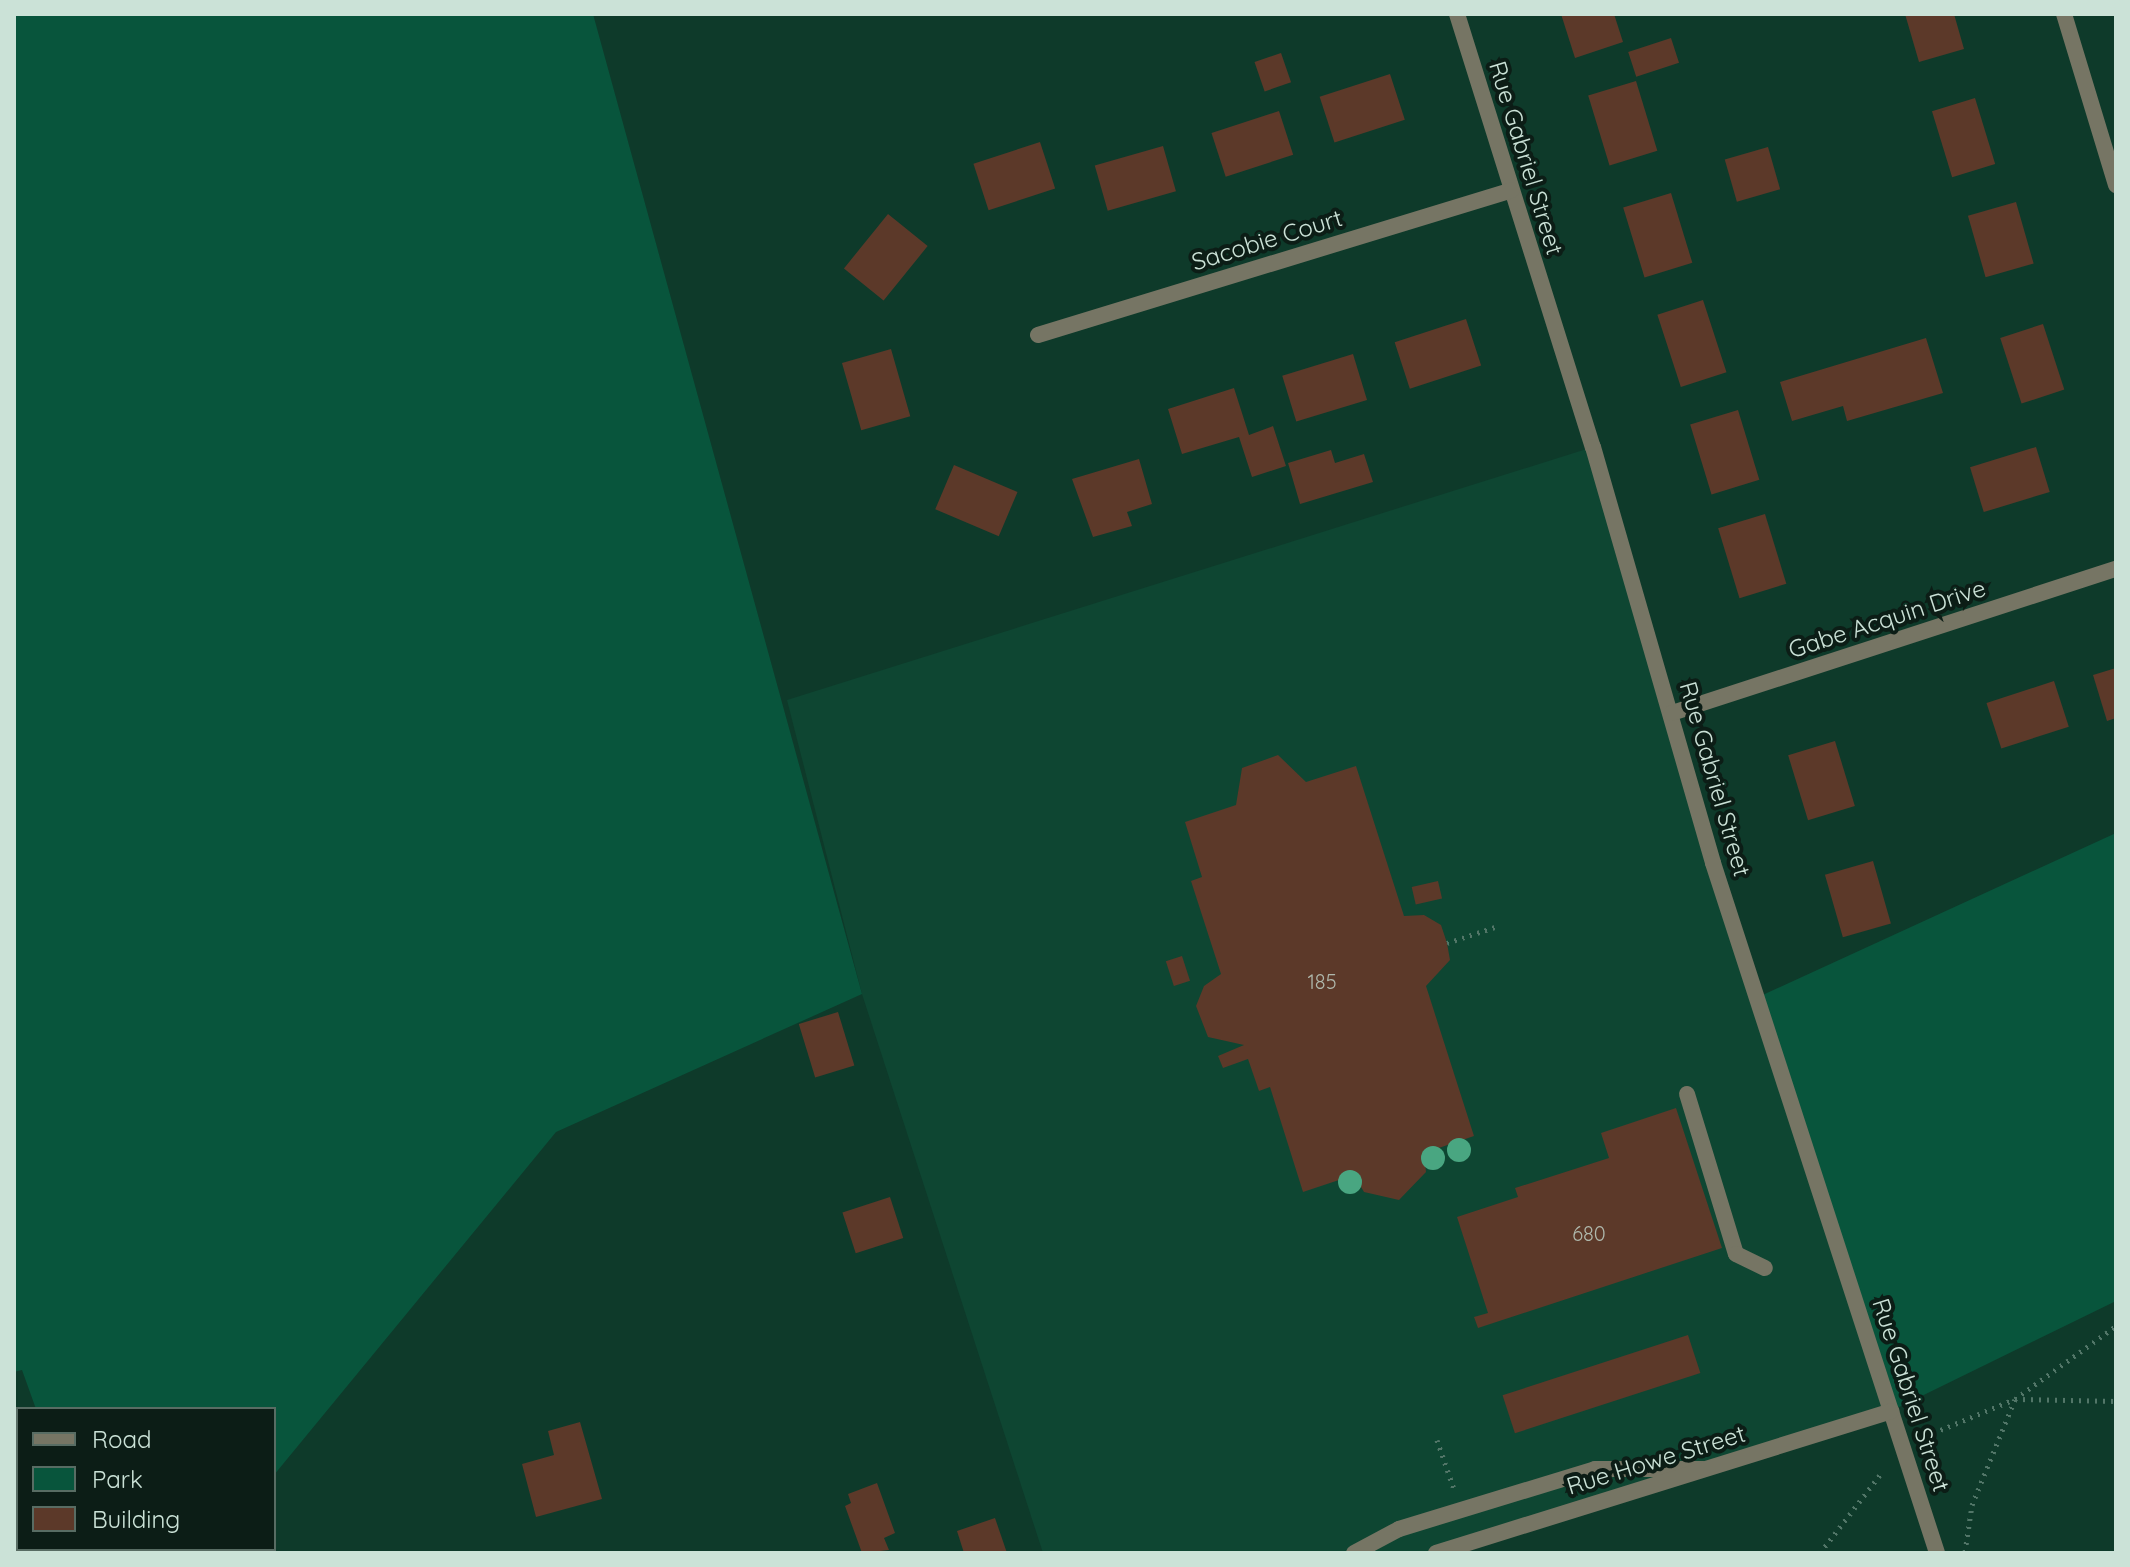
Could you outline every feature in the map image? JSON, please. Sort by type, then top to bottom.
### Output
[{"type":"street","name":"Rue Gabriel Street","points":[[1457,14],[1672,713],[1713,863],[1937,1553]]},
{"type":"street","points":[[2064,14],[2116,185]]},
{"type":"street","name":"Sacobie Court","points":[[1038,335],[1511,190]]},
{"type":"street","name":"Gabe Acquin Drive","points":[[1672,713],[2116,569]]},
{"type":"street","points":[[1687,1094],[1736,1254],[1765,1268]]},
{"type":"street","name":"Rue Howe Street","points":[[1436,1553],[1891,1411]]},
{"type":"street","points":[[1354,1553],[1399,1529],[1595,1469],[1708,1469]]},
{"type":"path","points":[[1447,943],[1495,927]]},
{"type":"path","points":[[1820,1553],[1903,1445],[2015,1399],[2116,1326]]},
{"type":"path","points":[[2015,1399],[2116,1401]]},
{"type":"path","points":[[1965,1553],[1972,1505],[2015,1399]]},
{"type":"path","points":[[1437,1440],[1452,1483]]},
{"type":"shaded area","points":[[1593,447],[1891,1411],[1436,1553],[1043,1553],[862,994],[787,700]]},
{"type":"green space","points":[[14,14],[593,14],[862,994],[556,1132],[276,1473],[276,1407],[35,1407],[22,1370],[14,1372]]},
{"type":"green space","points":[[2116,833],[2116,1301],[1891,1411],[1756,998]]},
{"type":"building","points":[[1561,14],[1614,14],[1623,42],[1575,58]]},
{"type":"building","points":[[1905,14],[1954,14],[1964,49],[1919,62]]},
{"type":"building","points":[[1671,38],[1679,63],[1636,77],[1628,52]]},
{"type":"building","points":[[1281,53],[1291,82],[1265,91],[1255,62]]},
{"type":"building","points":[[1390,74],[1405,120],[1334,143],[1320,97]]},
{"type":"building","points":[[1636,81],[1657,151],[1610,165],[1588,96]]},
{"type":"building","points":[[1975,98],[1995,164],[1952,177],[1932,111]]},
{"type":"building","points":[[1279,111],[1293,155],[1226,177],[1211,133]]},
{"type":"building","points":[[1040,142],[1055,189],[989,210],[973,164]]},
{"type":"building","points":[[1163,146],[1176,191],[1108,211],[1095,166]]},
{"type":"building","points":[[1768,147],[1780,189],[1737,202],[1725,159]]},
{"type":"building","points":[[1671,193],[1692,263],[1645,277],[1623,208]]},
{"type":"building","points":[[2016,202],[2034,264],[1986,277],[1968,216]]},
{"type":"building","points":[[888,214],[928,246],[884,300],[844,268]]},
{"type":"building","points":[[1703,300],[1726,372],[1681,387],[1657,315]]},
{"type":"building","points":[[1466,319],[1481,366],[1410,389],[1395,342]]},
{"type":"building","points":[[2043,324],[2064,390],[2022,404],[2000,338]]},
{"type":"building","points":[[1926,338],[1943,393],[1847,421],[1843,406],[1792,421],[1780,382]]},
{"type":"building","points":[[891,349],[910,416],[861,430],[842,363]]},
{"type":"building","points":[[1353,354],[1367,400],[1296,422],[1282,376]]},
{"type":"building","points":[[1234,388],[1249,435],[1273,426],[1286,466],[1252,477],[1239,437],[1182,454],[1168,409]]},
{"type":"building","points":[[1738,410],[1759,480],[1712,494],[1690,425]]},
{"type":"building","points":[[2036,447],[2050,492],[1984,512],[1970,467]]},
{"type":"building","points":[[1331,450],[1335,463],[1364,454],[1373,482],[1300,504],[1288,463]]},
{"type":"building","points":[[1139,459],[1152,504],[1127,512],[1132,526],[1093,537],[1072,479]]},
{"type":"building","points":[[954,465],[1018,492],[999,536],[935,509]]},
{"type":"building","points":[[1765,514],[1786,584],[1739,598],[1718,528]]},
{"type":"building","points":[[2116,668],[2116,718],[2107,721],[2093,675]]},
{"type":"building","points":[[2054,681],[2069,727],[2001,749],[1986,703]]},
{"type":"building","points":[[1835,741],[1855,806],[1808,820],[1788,755]]},
{"type":"building","points":[[1278,755],[1306,782],[1356,766],[1404,916],[1424,915],[1441,925],[1447,943],[1450,960],[1426,986],[1474,1136],[1424,1153],[1426,1172],[1399,1200],[1364,1192],[1354,1175],[1303,1192],[1270,1087],[1259,1091],[1248,1059],[1223,1068],[1218,1056],[1244,1045],[1208,1037],[1196,1006],[1204,986],[1221,974],[1191,881],[1202,877],[1185,822],[1236,805],[1242,768]]},
{"type":"building","points":[[1873,861],[1891,923],[1843,937],[1825,875]]},
{"type":"building","points":[[1438,881],[1442,899],[1416,905],[1412,887]]},
{"type":"building","points":[[1182,956],[1190,981],[1174,986],[1166,961]]},
{"type":"building","points":[[838,1012],[854,1066],[815,1078],[799,1024]]},
{"type":"building","points":[[1676,1108],[1722,1248],[1478,1328],[1474,1317],[1488,1313],[1457,1217],[1518,1197],[1515,1188],[1609,1158],[1601,1133]]},
{"type":"building","points":[[890,1197],[903,1238],[856,1253],[842,1212]]},
{"type":"building","points":[[1688,1335],[1700,1373],[1515,1433],[1503,1395]]},
{"type":"building","points":[[580,1422],[602,1499],[536,1517],[522,1464],[554,1455],[548,1431]]},
{"type":"building","points":[[877,1483],[895,1533],[884,1538],[889,1550],[862,1553],[845,1506],[851,1503],[848,1494]]},
{"type":"building","points":[[995,1518],[1007,1553],[964,1553],[957,1531]]}]
